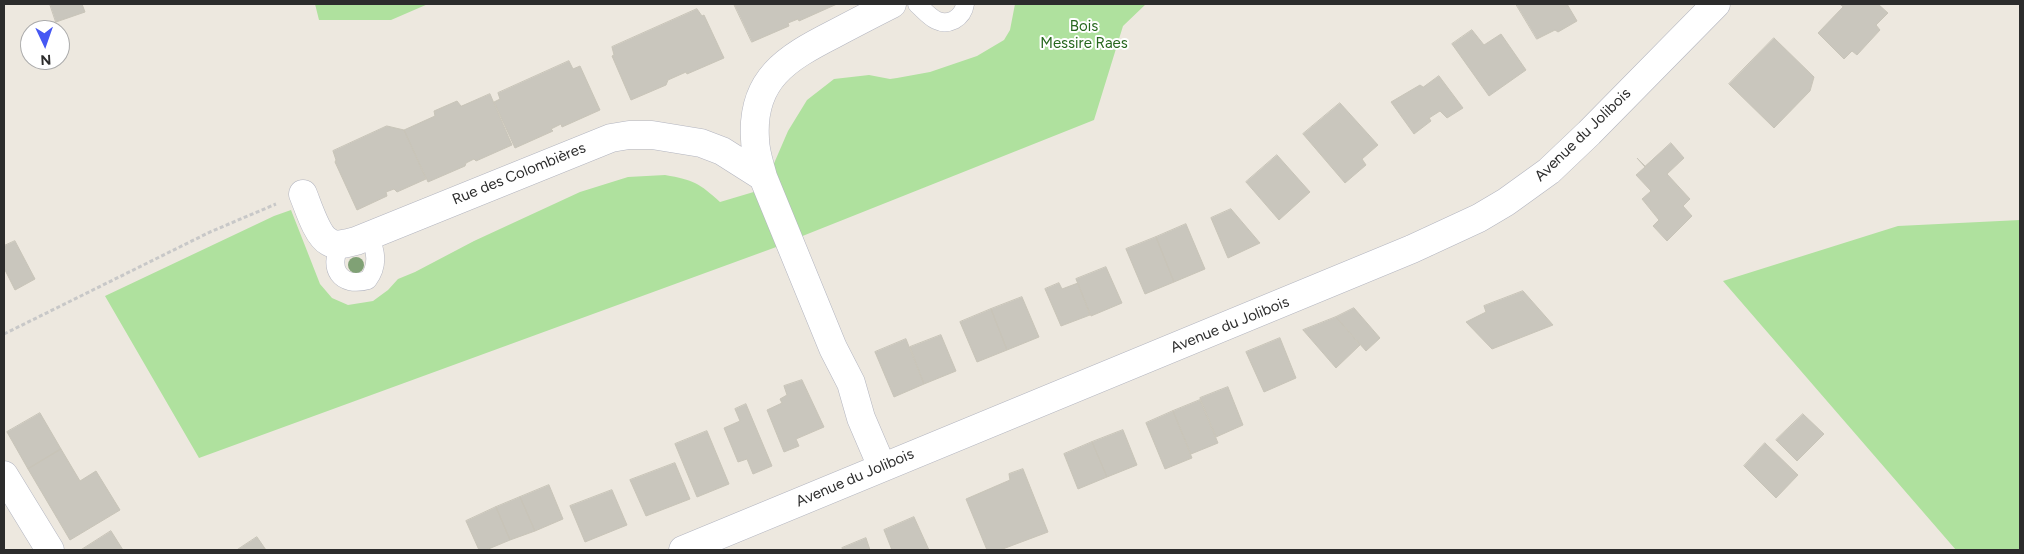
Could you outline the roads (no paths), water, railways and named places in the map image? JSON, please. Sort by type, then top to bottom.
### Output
[{"type":"street","points":[[882,467],[861,418],[851,384],[833,348],[763,177],[754,140],[758,104],[772,76],[784,63],[799,52],[892,4]]},
{"type":"street","name":"Avenue du Jolibois","points":[[683,550],[1404,253],[1479,218],[1530,186],[1562,160],[1716,4]]},
{"type":"street","name":"Rue des Colombières","points":[[341,244],[370,235],[588,146],[612,138],[629,135],[652,135],[701,143],[722,151],[763,177]]},
{"type":"street","points":[[303,194],[322,237],[330,243],[341,244]]},
{"type":"street","points":[[4,475],[50,550]]},
{"type":"lane","points":[[917,4],[934,20],[942,23],[957,18],[962,13],[965,4]]},
{"type":"lane","points":[[341,244],[334,258],[338,273],[343,279],[351,282],[368,280],[373,273],[376,258],[370,235]]},
{"type":"park label","name":"Bois Messire Raes","points":[[1084,36]]}]
